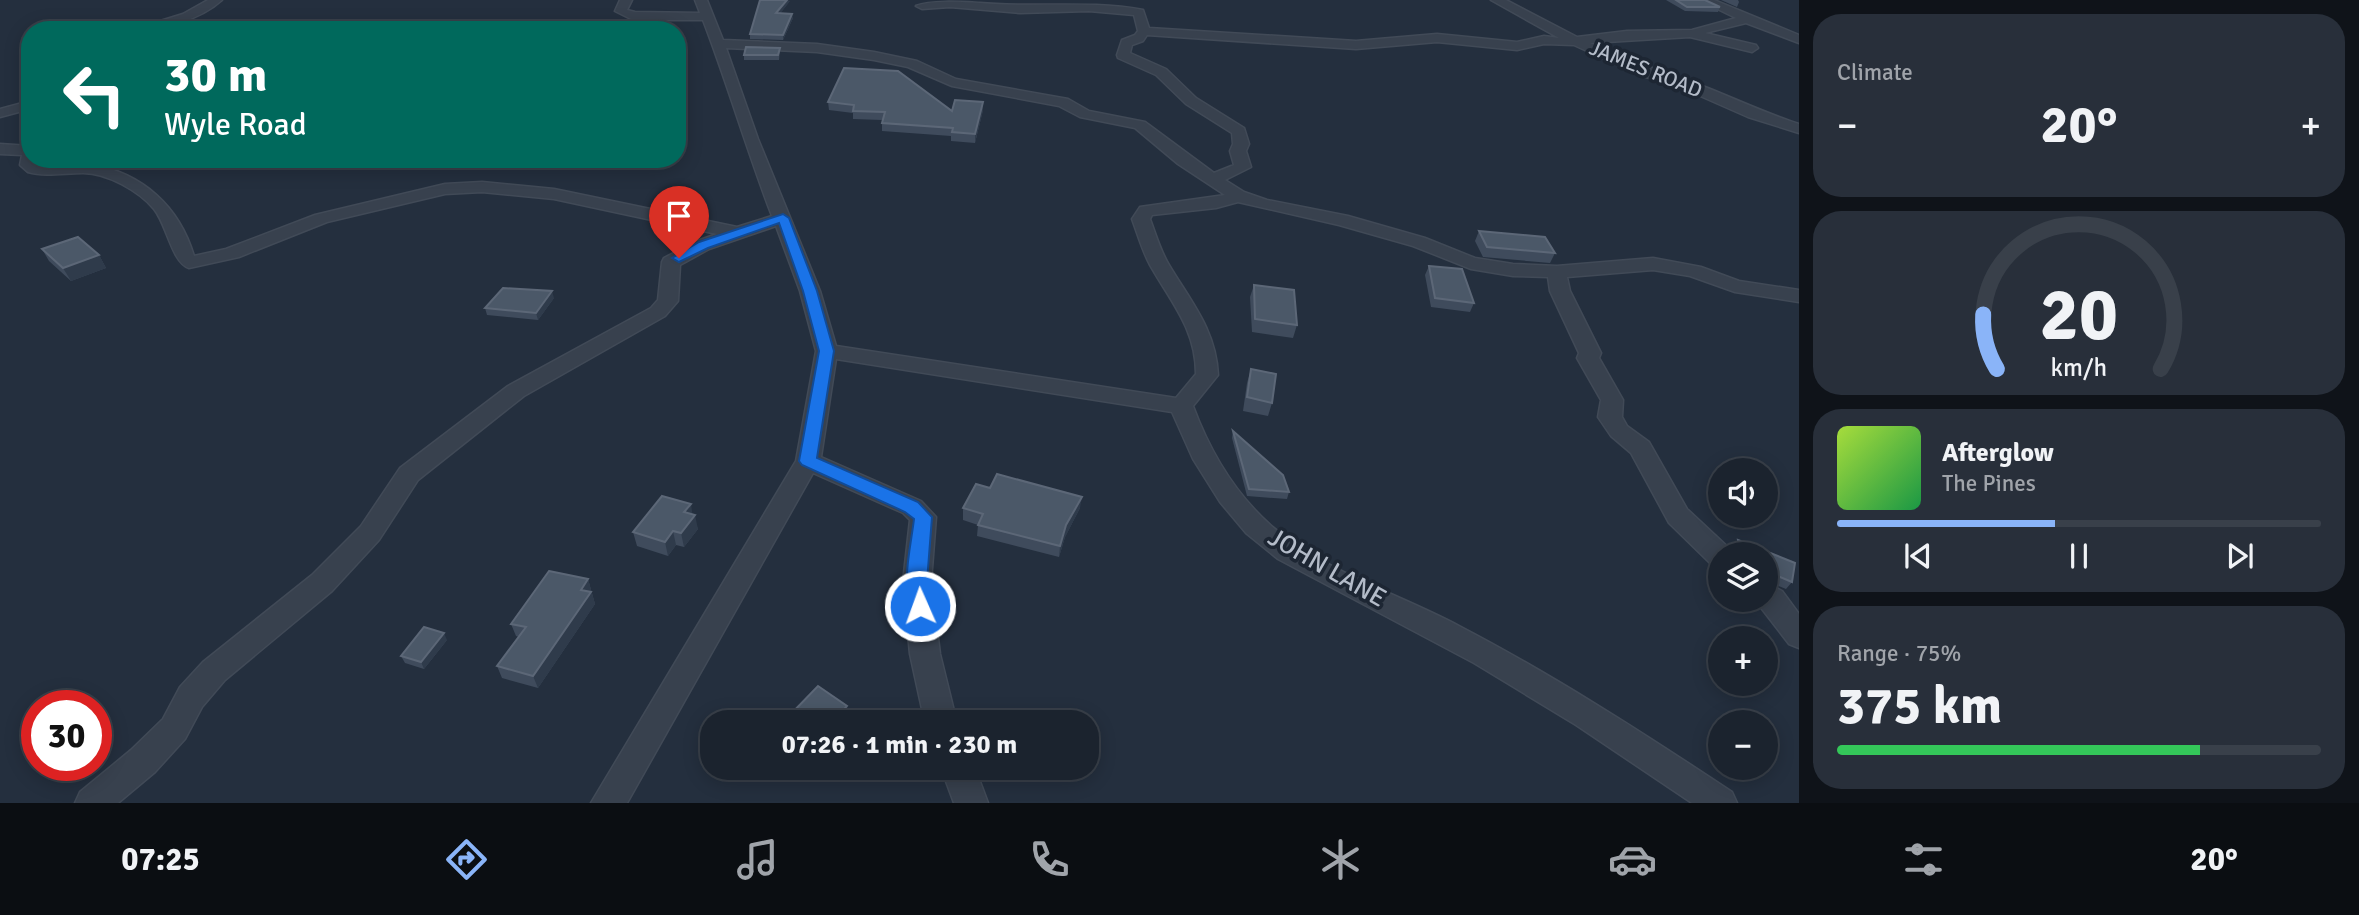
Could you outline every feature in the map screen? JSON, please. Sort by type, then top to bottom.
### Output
[{"type":"street","points":[[169,21],[187,16],[216,0]]},
{"type":"street","points":[[626,0],[621,11],[633,16],[710,22],[755,47],[817,48],[874,55],[912,64],[953,82],[1063,102],[1085,114],[1140,125],[1211,180],[1238,196],[1394,235],[1471,263],[1513,270],[1557,272],[1653,264],[1694,271],[1735,286],[1799,296]]},
{"type":"street","name":"JAMES ROAD","points":[[1497,0],[1571,39],[1642,71],[1799,129]]},
{"type":"street","points":[[1705,0],[1799,39]]},
{"type":"street","points":[[922,6],[940,4],[1033,10],[1142,6],[1144,31],[1139,38],[1126,43],[1124,55],[1161,72],[1191,101],[1239,131],[1241,144],[1238,152],[1243,167],[1211,180]]},
{"type":"street","points":[[1144,31],[1356,45],[1437,38],[1517,46],[1544,40],[1565,42],[1571,39],[1690,33],[1747,19]]},
{"type":"street","points":[[686,28],[710,22]]},
{"type":"street","points":[[608,803],[808,461],[827,351],[810,291],[750,139],[710,22]]},
{"type":"street","points":[[1690,33],[1752,48]]},
{"type":"street","points":[[0,113],[21,107]]},
{"type":"street","points":[[0,149],[21,151]]},
{"type":"street","points":[[32,168],[89,168],[133,183],[161,206],[189,262],[210,259],[312,221],[345,212],[441,190],[475,186],[530,190],[625,208],[697,227],[741,233]]},
{"type":"street","points":[[827,351],[1182,406],[1190,393],[1208,375],[1209,356],[1198,322],[1151,250],[1141,219],[1146,211],[1172,205],[1225,201],[1238,196]]},
{"type":"street","points":[[92,803],[143,761],[174,729],[191,697],[214,671],[248,640],[322,583],[370,533],[410,474],[516,391],[658,312],[668,301],[670,262],[703,245],[783,218]]},
{"type":"street","points":[[1557,272],[1560,291],[1590,353],[1588,358],[1612,400],[1610,418],[1619,431],[1640,448],[1678,516],[1708,545]]},
{"type":"street","name":"JOHN LANE","points":[[1182,406],[1186,421],[1199,446],[1232,499],[1267,537],[1303,560],[1450,635],[1656,759],[1720,803]]},
{"type":"street","points":[[808,461],[912,507],[923,517],[917,582],[925,654],[937,710]]},
{"type":"street","points":[[1779,598],[1799,636]]},
{"type":"street","points":[[962,780],[971,803]]},
{"type":"building","points":[[760,0],[787,0],[776,13],[792,14],[783,35],[750,34]]},
{"type":"building","points":[[1676,0],[1705,0],[1720,7],[1687,7]]},
{"type":"building","points":[[746,47],[780,48],[778,55],[744,55]]},
{"type":"building","points":[[844,68],[898,71],[952,111],[955,100],[983,102],[975,134],[952,132],[953,128],[882,123],[885,112],[853,111],[854,105],[828,102]]},
{"type":"building","points":[[1479,231],[1545,237],[1555,253],[1487,247]]},
{"type":"building","points":[[78,237],[99,255],[63,268],[42,249]]},
{"type":"building","points":[[1429,266],[1462,269],[1474,303],[1435,298]]},
{"type":"building","points":[[1254,285],[1294,290],[1297,325],[1255,319]]},
{"type":"building","points":[[503,288],[552,291],[536,313],[485,308]]},
{"type":"building","points":[[1251,369],[1276,374],[1272,403],[1247,397]]},
{"type":"building","points":[[1233,431],[1283,475],[1289,492],[1249,489]]},
{"type":"building","points":[[997,474],[1082,497],[1066,525],[1060,546],[978,525],[983,514],[963,508],[976,484],[990,488]]},
{"type":"building","points":[[662,496],[691,504],[684,512],[695,515],[681,533],[673,531],[665,542],[633,532]]},
{"type":"building","points":[[1778,556],[1795,563],[1792,582],[1778,576]]},
{"type":"building","points":[[549,571],[588,579],[581,590],[591,592],[533,676],[497,666],[526,627],[511,624]]},
{"type":"building","points":[[424,627],[444,633],[421,662],[401,656]]},
{"type":"building","points":[[818,686],[847,706],[843,710],[795,710]]},
{"type":"route","points":[[679,258],[703,245],[783,218],[810,291],[827,351],[808,461],[912,507],[923,517],[917,582],[920,606]]}]
